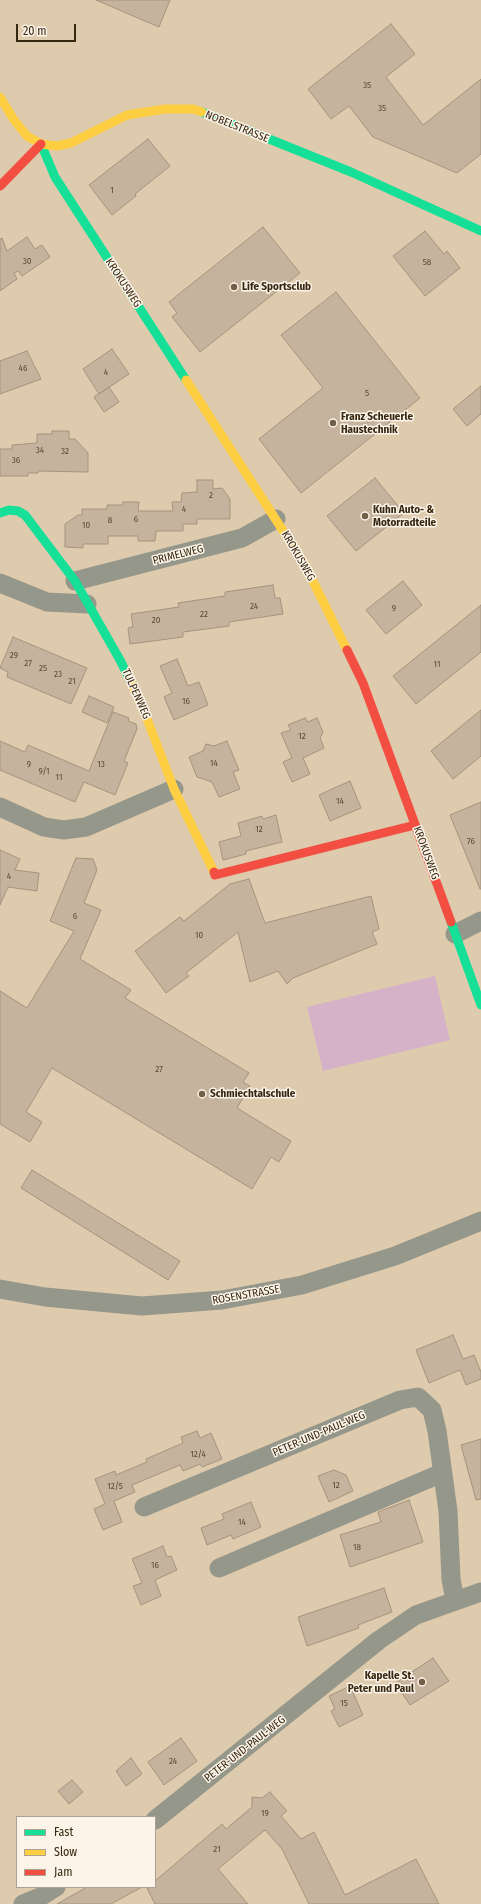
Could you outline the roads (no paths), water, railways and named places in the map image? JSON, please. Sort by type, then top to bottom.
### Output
[{"type":"street","points":[[0,97],[14,120],[27,136],[41,144],[0,186]]},
{"type":"street","name":"NOBELSTRASSE","points":[[41,144],[57,146],[71,143],[127,115],[165,109],[193,109],[351,172],[481,230]]},
{"type":"street","name":"KROKUSWEG","points":[[41,144],[55,177],[305,565],[363,683],[481,1005]]},
{"type":"street","name":"TULPENWEG","points":[[0,513],[9,510],[18,510],[25,515],[76,581],[120,660],[142,706],[174,789],[214,875],[415,825]]},
{"type":"street","name":"PRIMELWEG","points":[[76,581],[242,538],[276,519]]},
{"type":"street","points":[[0,583],[47,602],[88,604]]},
{"type":"street","points":[[0,807],[44,827],[64,830],[86,827],[174,789]]},
{"type":"street","points":[[455,934],[481,921]]},
{"type":"street","name":"ROSENSTRASSE","points":[[0,1289],[44,1298],[142,1306],[222,1300],[302,1285],[395,1256],[481,1221]]},
{"type":"street","name":"PETER-UND-PAUL-WEG","points":[[144,1507],[400,1400],[409,1397],[418,1397],[432,1410],[437,1431],[448,1511],[451,1579],[455,1601]]},
{"type":"street","points":[[219,1568],[442,1473]]},
{"type":"street","name":"PETER-UND-PAUL-WEG","points":[[156,1819],[379,1640],[416,1615],[481,1592]]},
{"type":"street","points":[[23,1904],[40,1897],[54,1888]]},
{"type":"place","name":"Life Sportsclub","points":[[234,287]]},
{"type":"place","name":"Franz Scheuerle Haustechnik","points":[[333,423]]},
{"type":"place","name":"Kuhn Auto- & Motorradteile","points":[[365,516]]},
{"type":"place","name":"Schmiechtalschule","points":[[202,1094]]},
{"type":"place","name":"Kapelle St. Peter und Paul","points":[[422,1682]]}]
